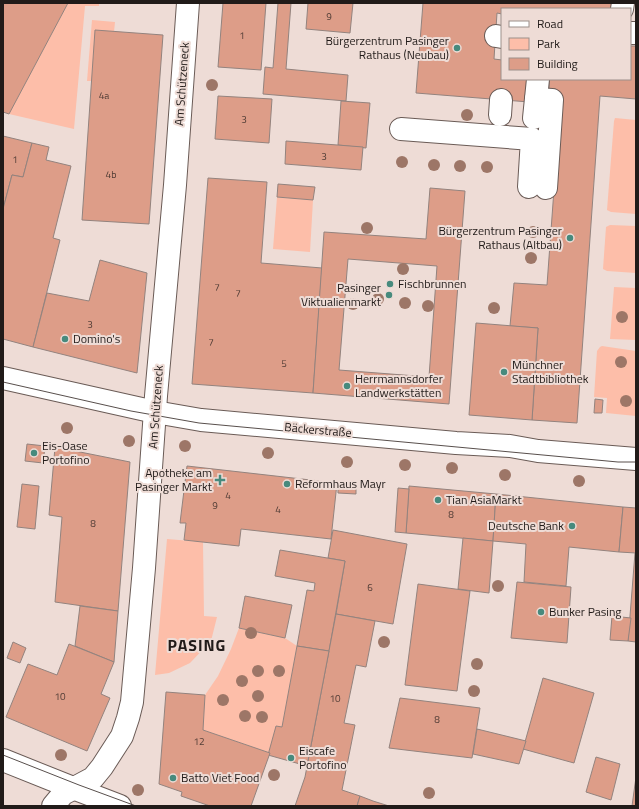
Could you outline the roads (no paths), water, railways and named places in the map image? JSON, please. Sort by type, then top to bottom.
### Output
[{"type":"street","name":"Am Schützeneck","points":[[53,806],[64,794],[93,778],[102,767],[122,736],[131,709],[175,185],[188,3]]},
{"type":"street","points":[[401,129],[500,118],[535,112],[552,100],[537,188],[535,112]]},
{"type":"street","name":"Bäckerstraße","points":[[3,378],[155,412],[201,420],[456,443],[510,446],[538,451],[636,459]]},
{"type":"street","points":[[3,760],[120,806]]},
{"type":"tram line","points":[[3,382],[131,411],[199,423],[618,462],[636,462]]},
{"type":"tram line","points":[[3,755],[136,806]]},
{"type":"place","name":"Bürgerzentrum Pasinger Rathaus (Neubau)","points":[[457,48]]},
{"type":"place","name":"Bürgerzentrum Pasinger Rathaus (Altbau)","points":[[570,238]]},
{"type":"place","name":"Fischbrunnen","points":[[390,284]]},
{"type":"place","name":"Pasinger Viktualienmarkt","points":[[389,295]]},
{"type":"place","name":"Domino's","points":[[65,339]]},
{"type":"place","name":"Münchner Stadtbibliothek","points":[[504,372]]},
{"type":"place","name":"Herrmannsdorfer Landwerkstätten","points":[[347,386]]},
{"type":"place","name":"Eis-Oase Portofino","points":[[34,453]]},
{"type":"place","name":"Apotheke am Pasinger Markt","points":[[220,480]]},
{"type":"place","name":"Reformhaus Mayr","points":[[287,484]]},
{"type":"place","name":"Tian AsiaMarkt","points":[[438,500]]},
{"type":"place","name":"Deutsche Bank","points":[[572,526]]},
{"type":"place","name":"Bunker Pasing","points":[[541,612]]},
{"type":"place","name":"Eiscafe Portofino","points":[[291,758]]},
{"type":"place","name":"Batto Viet Food","points":[[173,778]]},
{"type":"district","name":"PASING","points":[[197,645]]}]
